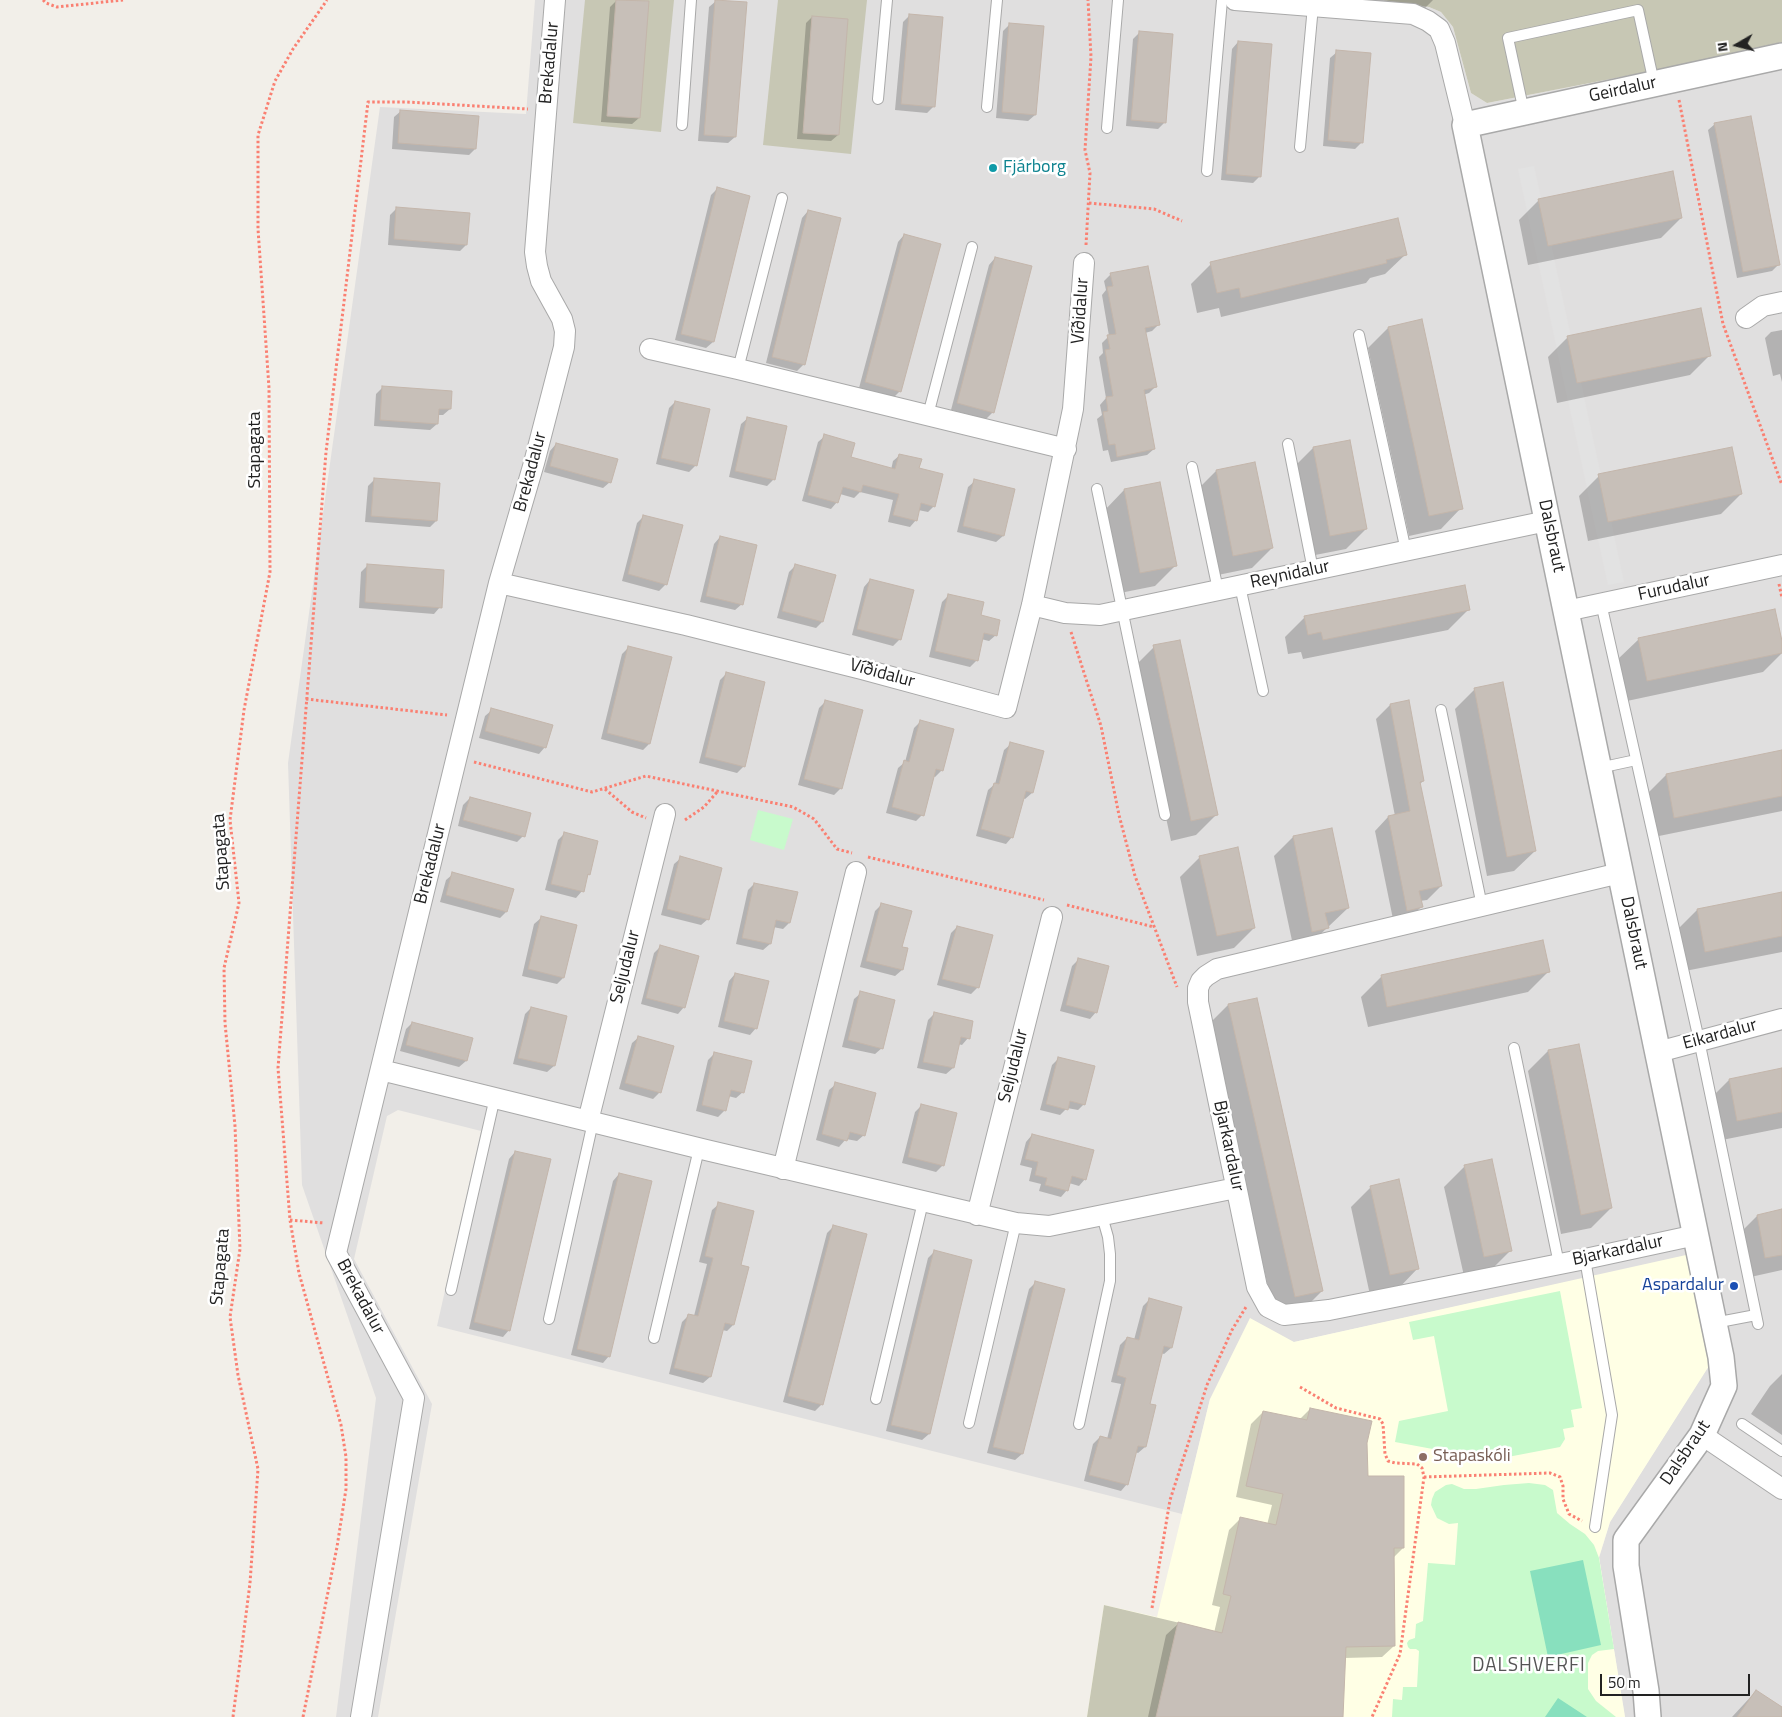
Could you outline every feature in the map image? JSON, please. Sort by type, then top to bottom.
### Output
[{"type":"street","name":"Brekadalur","points":[[361,1717],[414,1398],[336,1253],[499,583],[534,463],[564,347],[565,331],[562,320],[541,281],[536,266],[555,0]]},
{"type":"street","points":[[1235,0],[1313,6],[1346,4],[1413,14],[1428,21],[1439,29],[1449,60],[1465,125]]},
{"type":"street","name":"Geirdalur","points":[[1465,125],[1524,112],[1666,87],[1782,56]]},
{"type":"street","name":"Dalsbraut","points":[[1465,125],[1721,1357],[1724,1386],[1702,1435],[1626,1540],[1626,1566],[1643,1672],[1648,1717]]},
{"type":"street","name":"Víðidalur","points":[[499,583],[695,627],[1006,708],[1032,605],[1066,449],[1073,409],[1084,263]]},
{"type":"street","points":[[1746,318],[1763,306],[1782,302]]},
{"type":"street","points":[[650,349],[738,368],[1066,449]]},
{"type":"street","name":"Reynidalur","points":[[1032,605],[1065,612],[1100,615],[1547,521]]},
{"type":"street","name":"Furudalur","points":[[1566,611],[1782,565]]},
{"type":"street","name":"Seljudalur","points":[[590,1121],[665,814]]},
{"type":"street","points":[[782,1169],[856,872]]},
{"type":"street","name":"Bjarkardalur","points":[[1620,872],[1217,969],[1206,976],[1198,988],[1198,1002],[1236,1188],[1257,1287],[1268,1307],[1284,1315],[1304,1314],[1585,1259],[1696,1235]]},
{"type":"street","name":"Seljudalur","points":[[977,1215],[1055,908]]},
{"type":"street","name":"Eikardalur","points":[[1658,1052],[1782,1019]]},
{"type":"street","points":[[381,1070],[782,1169],[1016,1223],[1049,1226],[1236,1188]]},
{"type":"street","points":[[1702,1435],[1780,1484]]},
{"type":"lane","points":[[682,125],[691,0]]},
{"type":"lane","points":[[878,99],[886,0]]},
{"type":"lane","points":[[987,107],[997,0]]},
{"type":"lane","points":[[1107,128],[1118,0]]},
{"type":"lane","points":[[1207,171],[1222,0]]},
{"type":"lane","points":[[1300,147],[1313,6]]},
{"type":"lane","points":[[1524,112],[1508,38],[1638,10],[1666,87]]},
{"type":"lane","points":[[738,368],[782,198]]},
{"type":"lane","points":[[928,415],[972,247]]},
{"type":"lane","points":[[1359,335],[1406,550]]},
{"type":"lane","points":[[1288,444],[1313,570]]},
{"type":"lane","points":[[1192,467],[1218,590]]},
{"type":"lane","points":[[1096,489],[1165,815]]},
{"type":"lane","points":[[1240,586],[1263,691]]},
{"type":"lane","points":[[1601,603],[1699,1040],[1758,1320],[1714,1323]]},
{"type":"lane","points":[[1441,710],[1482,906]]},
{"type":"lane","points":[[1599,768],[1636,760]]},
{"type":"lane","points":[[1514,1048],[1559,1264]]},
{"type":"lane","points":[[451,1290],[495,1097]]},
{"type":"lane","name":"Seljudalur","points":[[549,1319],[590,1121]]},
{"type":"lane","points":[[654,1338],[700,1148]]},
{"type":"lane","points":[[876,1399],[923,1202]]},
{"type":"lane","points":[[1079,1424],[1110,1281],[1109,1245],[1102,1216]]},
{"type":"lane","points":[[969,1423],[1016,1223]]},
{"type":"lane","points":[[1585,1259],[1612,1415],[1595,1527]]},
{"type":"lane","points":[[1742,1424],[1782,1451]]},
{"type":"path","points":[[43,0],[57,7],[123,0]]},
{"type":"path","name":"Stapagata","points":[[232,1717],[250,1583],[258,1469],[238,1374],[230,1317],[240,1249],[235,1126],[225,1023],[224,968],[239,903],[230,820],[244,710],[270,572],[269,388],[258,229],[258,134],[275,81],[293,49],[327,0]]},
{"type":"path","points":[[1084,263],[1090,173],[1085,150],[1091,57],[1088,0]]},
{"type":"path","points":[[1666,87],[1723,324],[1782,485]]},
{"type":"path","points":[[303,1717],[337,1547],[346,1489],[346,1457],[342,1426],[299,1273],[290,1220],[278,1068],[326,452],[368,102],[407,102],[546,110]]},
{"type":"path","points":[[1089,202],[1154,209],[1182,221]]},
{"type":"path","points":[[1065,612],[1101,726],[1119,815],[1135,876],[1184,1006],[1198,1002]]},
{"type":"path","points":[[306,699],[466,717]]},
{"type":"path","points":[[457,758],[592,792],[646,776],[793,807],[814,819],[837,849],[1055,908],[1154,927]]},
{"type":"path","points":[[290,1220],[343,1225]]},
{"type":"path","points":[[1152,1608],[1170,1500],[1206,1385],[1232,1330],[1257,1287]]},
{"type":"path","points":[[1300,1386],[1336,1408],[1380,1419],[1383,1424],[1384,1454],[1388,1461],[1417,1464],[1422,1468],[1424,1477],[1400,1654],[1372,1717]]},
{"type":"path","points":[[1424,1477],[1550,1474],[1560,1477],[1563,1486],[1563,1499],[1569,1514],[1595,1527]]},
{"type":"shaded area","points":[[535,0],[1383,0],[1429,7],[1441,12],[1453,27],[1471,93],[1487,103],[1667,68],[1782,42],[1782,1717],[1625,1717],[1599,1558],[1610,1522],[1708,1366],[1686,1256],[1294,1342],[1210,1399],[1182,1514],[437,1326],[481,1131],[398,1110],[387,1116],[354,1259],[432,1404],[378,1717],[336,1717],[376,1398],[302,1185],[288,763],[380,107],[526,114]]},
{"type":"shaded area","points":[[585,0],[674,0],[661,132],[573,123]]},
{"type":"shaded area","points":[[778,0],[867,0],[851,154],[763,145]]},
{"type":"shaded area","points":[[1383,0],[1782,0],[1782,42],[1667,68],[1487,103],[1471,93],[1453,27],[1441,12],[1429,7]]},
{"type":"shaded area","points":[[1534,166],[1624,582],[1608,585],[1518,169]]},
{"type":"shaded area","name":"Stapaskóli","points":[[1686,1255],[1709,1366],[1610,1522],[1599,1557],[1625,1717],[1087,1717],[1104,1605],[1157,1617],[1210,1399],[1250,1318],[1294,1342]]},
{"type":"shaded area","points":[[1104,1605],[1222,1633],[1296,1717],[1087,1717]]},
{"type":"green space","points":[[758,810],[793,819],[784,850],[750,840]]},
{"type":"green space","points":[[1560,1291],[1582,1408],[1571,1410],[1574,1427],[1563,1429],[1565,1439],[1560,1447],[1492,1460],[1395,1442],[1399,1421],[1448,1411],[1434,1336],[1413,1340],[1409,1322]]},
{"type":"green space","points":[[1529,1483],[1545,1485],[1553,1490],[1557,1513],[1585,1534],[1594,1545],[1599,1558],[1614,1649],[1598,1651],[1592,1655],[1588,1663],[1588,1689],[1596,1701],[1616,1717],[1392,1717],[1393,1699],[1402,1700],[1403,1687],[1417,1687],[1419,1651],[1410,1649],[1407,1643],[1415,1638],[1416,1624],[1423,1621],[1428,1563],[1455,1565],[1458,1523],[1449,1524],[1437,1518],[1431,1505],[1435,1492],[1446,1485],[1452,1484],[1464,1489],[1476,1489]]},
{"type":"green space","points":[[1583,1560],[1601,1645],[1548,1657],[1530,1571]]},
{"type":"green space","points":[[1558,1698],[1587,1717],[1545,1717]]},
{"type":"building","points":[[616,0],[649,1],[640,118],[607,116]]},
{"type":"building","points":[[715,0],[747,2],[736,137],[704,135]]},
{"type":"building","points":[[909,14],[943,17],[935,107],[901,104]]},
{"type":"building","points":[[812,16],[848,19],[839,135],[803,133]]},
{"type":"building","points":[[1009,23],[1044,26],[1036,115],[1002,112]]},
{"type":"building","points":[[1139,31],[1173,34],[1166,123],[1131,120]]},
{"type":"building","points":[[1238,41],[1272,44],[1261,177],[1226,174]]},
{"type":"building","points":[[1336,50],[1371,53],[1363,143],[1328,140]]},
{"type":"building","points":[[400,110],[479,116],[476,149],[398,143]]},
{"type":"building","points":[[1751,116],[1780,265],[1743,272],[1714,123]]},
{"type":"building","points":[[1673,171],[1682,218],[1548,246],[1538,199]]},
{"type":"building","points":[[717,187],[750,196],[714,342],[681,334]]},
{"type":"building","points":[[396,207],[470,213],[467,245],[394,239]]},
{"type":"building","points":[[808,210],[841,218],[805,365],[772,357]]},
{"type":"building","points":[[1398,218],[1407,255],[1386,260],[1387,263],[1241,298],[1239,288],[1217,293],[1210,262]]},
{"type":"building","points":[[904,234],[941,244],[901,392],[865,382]]},
{"type":"building","points":[[995,257],[1032,266],[994,413],[957,403]]},
{"type":"building","points":[[1148,266],[1160,325],[1145,328],[1157,387],[1144,390],[1155,449],[1117,457],[1115,444],[1109,445],[1103,412],[1108,411],[1106,397],[1113,396],[1105,350],[1110,349],[1107,335],[1116,334],[1107,287],[1113,286],[1110,273]]},
{"type":"building","points":[[1701,308],[1711,356],[1577,383],[1567,336]]},
{"type":"building","points":[[1422,319],[1463,509],[1429,516],[1388,327]]},
{"type":"building","points":[[382,386],[452,391],[451,409],[439,409],[438,424],[380,420]]},
{"type":"building","points":[[675,401],[710,409],[697,466],[661,458]]},
{"type":"building","points":[[747,417],[787,426],[775,480],[735,471]]},
{"type":"building","points":[[824,434],[855,443],[851,457],[895,469],[899,454],[922,459],[919,468],[943,474],[935,507],[921,503],[917,521],[893,515],[899,494],[863,485],[861,492],[843,487],[838,503],[808,495]]},
{"type":"building","points":[[1350,440],[1367,529],[1330,536],[1313,447]]},
{"type":"building","points":[[556,443],[618,459],[611,483],[550,466]]},
{"type":"building","points":[[1732,447],[1742,494],[1608,522],[1598,474]]},
{"type":"building","points":[[1255,462],[1273,548],[1233,556],[1216,470]]},
{"type":"building","points":[[374,478],[440,483],[437,521],[371,516]]},
{"type":"building","points":[[974,479],[1015,489],[1004,536],[963,526]]},
{"type":"building","points":[[1160,482],[1177,566],[1140,573],[1124,489]]},
{"type":"building","points":[[643,515],[683,525],[667,585],[628,574]]},
{"type":"building","points":[[720,536],[757,545],[743,605],[706,596]]},
{"type":"building","points":[[367,564],[444,570],[442,608],[365,602]]},
{"type":"building","points":[[795,564],[836,575],[823,622],[782,611]]},
{"type":"building","points":[[870,579],[914,590],[901,640],[857,629]]},
{"type":"building","points":[[1465,585],[1470,610],[1323,640],[1321,632],[1308,635],[1304,616]]},
{"type":"building","points":[[948,594],[984,602],[981,615],[1000,620],[997,636],[984,633],[978,661],[935,651]]},
{"type":"building","points":[[1775,609],[1782,641],[1782,653],[1647,681],[1638,638]]},
{"type":"building","points":[[1180,640],[1218,815],[1191,821],[1153,645]]},
{"type":"building","points":[[628,646],[672,657],[650,744],[607,733]]},
{"type":"building","points":[[726,672],[765,682],[745,767],[705,757]]},
{"type":"building","points":[[1503,682],[1536,851],[1507,857],[1474,688]]},
{"type":"building","points":[[825,700],[863,710],[842,789],[804,779]]},
{"type":"building","points":[[1409,700],[1424,781],[1420,782],[1442,886],[1419,891],[1423,907],[1407,911],[1388,816],[1410,811],[1390,704]]},
{"type":"building","points":[[491,708],[553,725],[546,748],[485,731]]},
{"type":"building","points":[[920,720],[954,729],[943,771],[936,769],[924,816],[892,807],[904,760],[909,762]]},
{"type":"building","points":[[1010,742],[1044,751],[1033,793],[1026,791],[1013,838],[981,829],[994,783],[999,784]]},
{"type":"building","points":[[1782,750],[1782,796],[1674,818],[1666,774]]},
{"type":"building","points":[[470,797],[531,813],[525,837],[463,820]]},
{"type":"building","points":[[1332,828],[1349,908],[1325,913],[1329,928],[1312,932],[1293,836]]},
{"type":"building","points":[[564,832],[598,841],[584,892],[551,884]]},
{"type":"building","points":[[1238,847],[1255,928],[1217,936],[1199,856]]},
{"type":"building","points":[[680,856],[722,868],[709,920],[667,909]]},
{"type":"building","points":[[452,872],[514,889],[507,912],[446,895]]},
{"type":"building","points":[[754,883],[798,892],[790,923],[776,920],[771,944],[742,938]]},
{"type":"building","points":[[1782,892],[1782,936],[1705,952],[1697,909]]},
{"type":"building","points":[[881,903],[912,911],[902,947],[908,948],[903,970],[866,961]]},
{"type":"building","points":[[541,916],[577,925],[564,978],[528,969]]},
{"type":"building","points":[[957,926],[993,935],[979,988],[942,979]]},
{"type":"building","points":[[1543,940],[1550,972],[1387,1007],[1381,975]]},
{"type":"building","points":[[660,945],[699,956],[685,1008],[646,998]]},
{"type":"building","points":[[1078,958],[1109,966],[1097,1013],[1066,1005]]},
{"type":"building","points":[[735,973],[769,981],[757,1029],[724,1021]]},
{"type":"building","points":[[860,991],[895,1000],[883,1049],[848,1040]]},
{"type":"building","points":[[1257,998],[1323,1291],[1295,1297],[1228,1004]]},
{"type":"building","points":[[531,1007],[567,1016],[555,1066],[518,1058]]},
{"type":"building","points":[[934,1012],[973,1021],[970,1039],[961,1037],[954,1068],[923,1062]]},
{"type":"building","points":[[412,1022],[473,1038],[467,1061],[406,1045]]},
{"type":"building","points":[[638,1036],[674,1046],[661,1093],[625,1083]]},
{"type":"building","points":[[1579,1044],[1612,1208],[1581,1215],[1548,1050]]},
{"type":"building","points":[[714,1052],[752,1061],[744,1093],[731,1090],[726,1111],[702,1105]]},
{"type":"building","points":[[1058,1057],[1095,1066],[1085,1105],[1070,1101],[1068,1110],[1046,1104]]},
{"type":"building","points":[[1782,1068],[1782,1112],[1737,1121],[1729,1079]]},
{"type":"building","points":[[835,1082],[876,1093],[865,1136],[850,1132],[847,1141],[822,1134]]},
{"type":"building","points":[[921,1104],[957,1113],[944,1166],[908,1157]]},
{"type":"building","points":[[1032,1134],[1094,1150],[1086,1180],[1072,1176],[1068,1191],[1045,1185],[1047,1178],[1035,1175],[1038,1162],[1025,1159]]},
{"type":"building","points":[[515,1151],[551,1159],[510,1331],[474,1322]]},
{"type":"building","points":[[1492,1159],[1512,1251],[1484,1257],[1464,1165]]},
{"type":"building","points":[[619,1173],[652,1181],[610,1357],[577,1349]]},
{"type":"building","points":[[1399,1179],[1419,1269],[1390,1275],[1370,1186]]},
{"type":"building","points":[[718,1202],[754,1211],[741,1265],[749,1267],[734,1325],[725,1323],[711,1377],[674,1368],[688,1314],[698,1316],[713,1258],[705,1256]]},
{"type":"building","points":[[1782,1209],[1782,1255],[1765,1258],[1757,1215]]},
{"type":"building","points":[[833,1225],[867,1234],[823,1405],[788,1396]]},
{"type":"building","points":[[934,1250],[972,1260],[930,1434],[891,1425]]},
{"type":"building","points":[[1035,1281],[1065,1289],[1023,1454],[993,1447]]},
{"type":"building","points":[[1149,1298],[1182,1307],[1172,1348],[1164,1346],[1150,1404],[1156,1405],[1146,1447],[1138,1446],[1128,1485],[1089,1475],[1100,1436],[1111,1439],[1126,1378],[1117,1375],[1127,1337],[1139,1340]]},
{"type":"building","points":[[1310,1408],[1372,1421],[1367,1443],[1368,1476],[1404,1476],[1404,1548],[1394,1548],[1395,1646],[1346,1647],[1343,1717],[1156,1717],[1178,1622],[1222,1633],[1231,1596],[1223,1594],[1240,1517],[1276,1525],[1283,1494],[1246,1486],[1263,1411],[1307,1420]]},
{"type":"building","points":[[1756,1690],[1782,1707],[1782,1717],[1737,1717]]},
{"type":"place","name":"Fjárborg","points":[[993,168]]},
{"type":"place","name":"Aspardalur","points":[[1734,1286]]},
{"type":"place","name":"Stapaskóli","points":[[1423,1457]]},
{"type":"district","name":"DALSHVERFI","points":[[1529,1666]]}]
